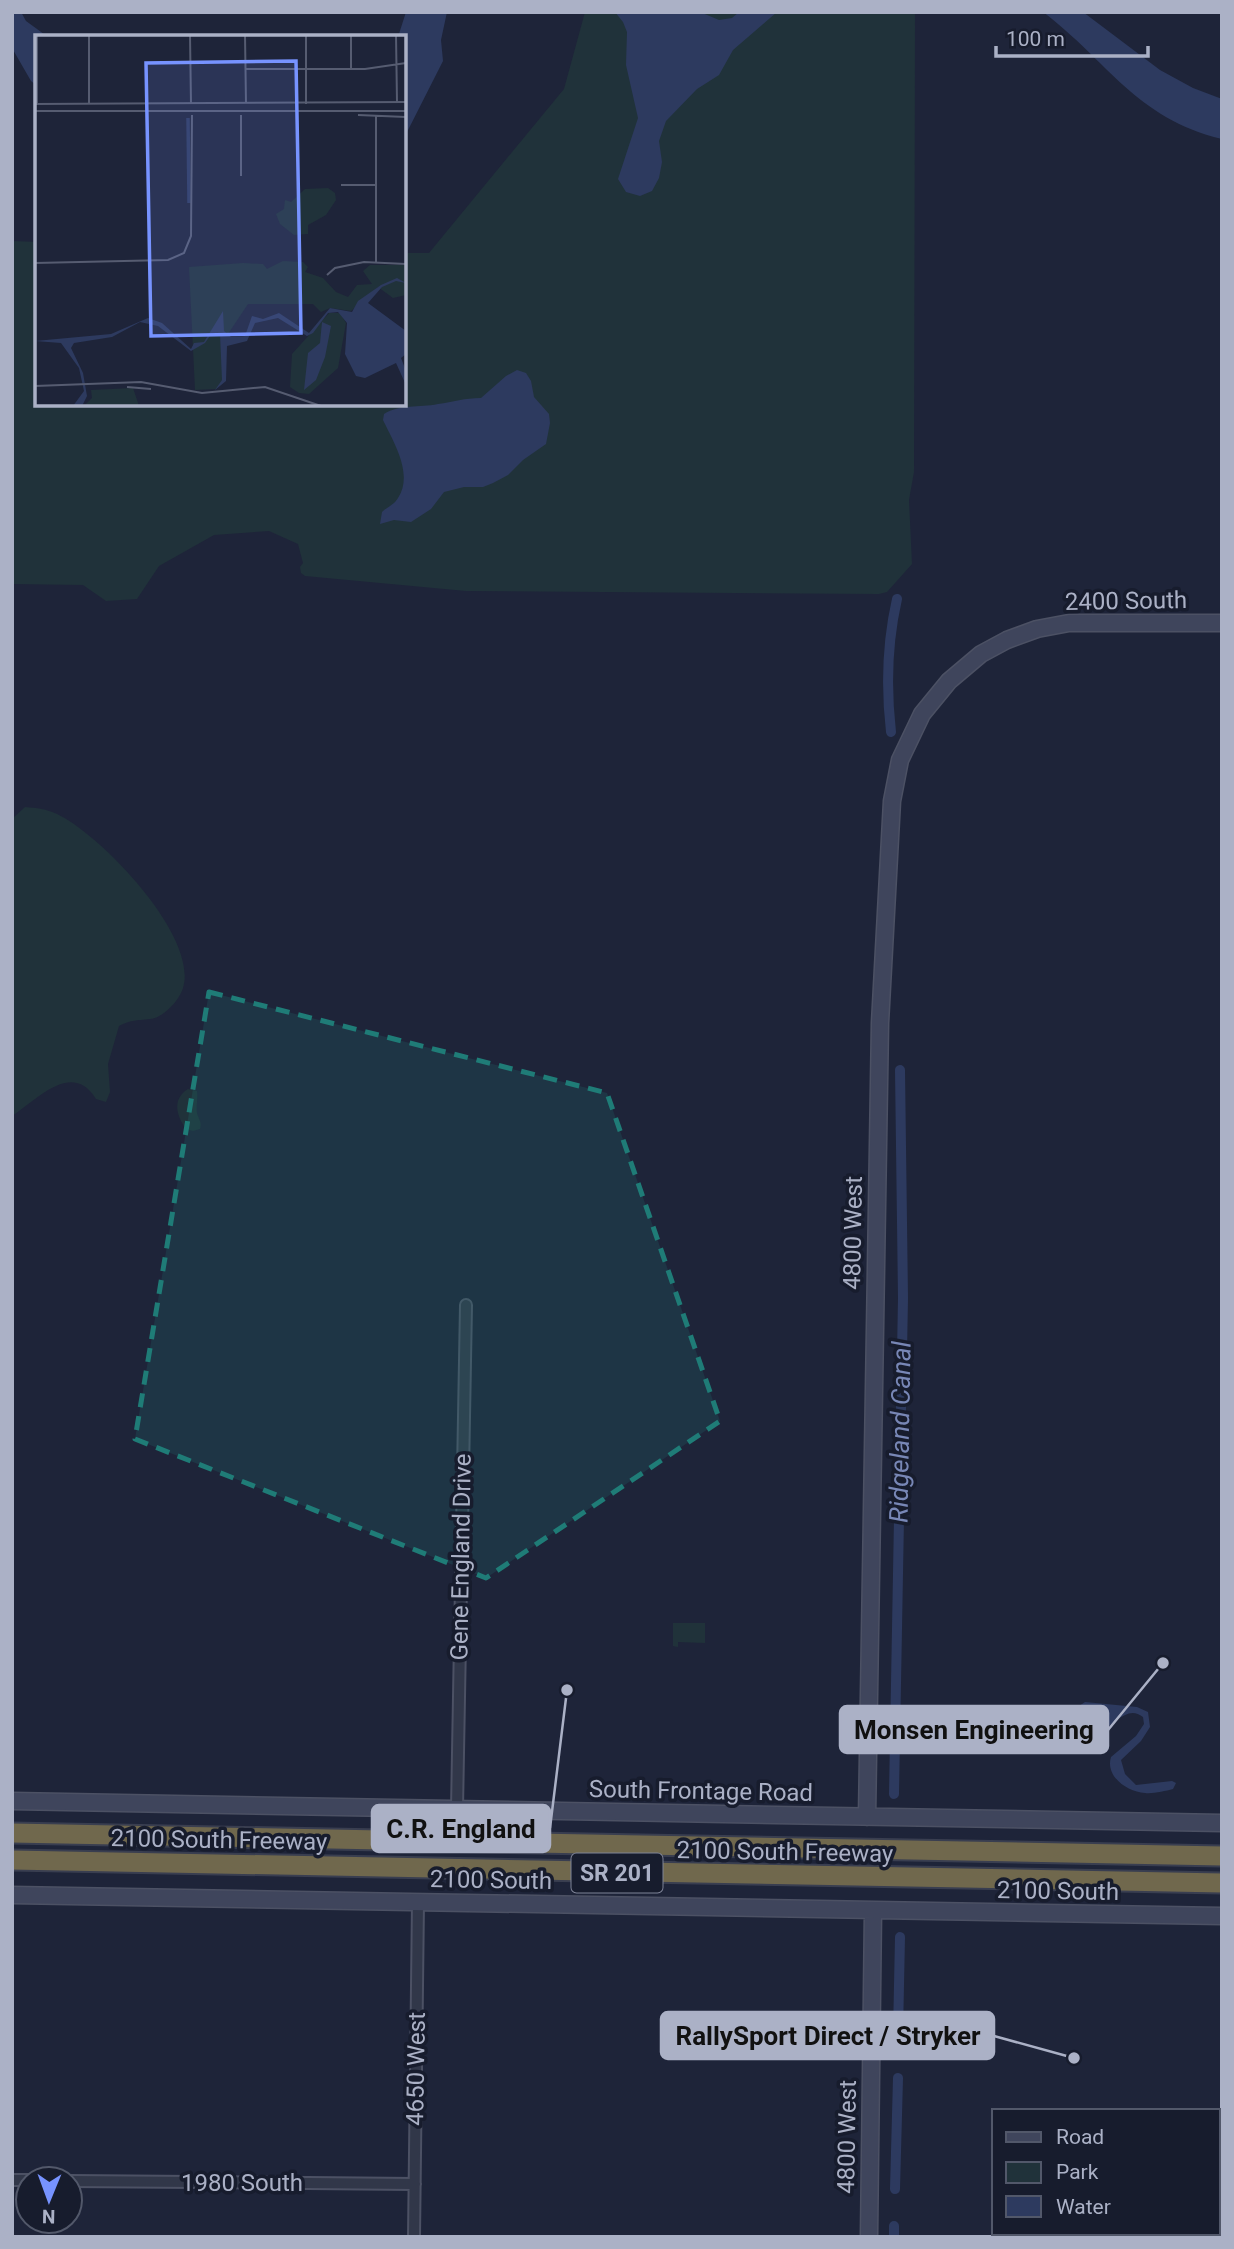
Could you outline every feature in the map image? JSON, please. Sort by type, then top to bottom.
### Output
[{"type":"highway","name":"2100 South Freeway","points":[[12,1833],[1222,1856]]},
{"type":"highway","name":"2100 South Freeway","points":[[12,1860],[1222,1883]]},
{"type":"street","name":"2400 South","points":[[959,671],[981,654],[1007,640],[1054,625],[1097,622],[1222,623]]},
{"type":"street","name":"4800 West","points":[[866,1817],[879,1034],[892,801],[900,760],[913,729],[932,700],[959,671]]},
{"type":"street","name":"Gene England Drive","points":[[457,1809],[466,1305]]},
{"type":"street","name":"South Frontage Road","points":[[12,1801],[1222,1823]]},
{"type":"street","name":"2100 South","points":[[12,1895],[1222,1916]]},
{"type":"street","name":"4650 West","points":[[414,2237],[418,1902]]},
{"type":"street","name":"4800 West","points":[[869,2237],[873,1911]]},
{"type":"street","name":"1980 South","points":[[84,2181],[415,2184]]},
{"type":"highlighted area","points":[[209,992],[607,1093],[720,1421],[486,1578],[135,1439]]},
{"type":"green space","points":[[585,12],[915,12],[914,472],[909,500],[912,564],[887,592],[466,591],[305,576],[301,573],[300,567],[303,563],[298,544],[269,531],[214,535],[159,566],[137,599],[106,601],[83,585],[12,584],[12,241],[35,242],[35,406],[406,406],[406,253],[429,253],[564,89]]},
{"type":"green space","points":[[25,807],[57,814],[97,842],[120,864],[162,915],[176,942],[184,966],[183,988],[170,1008],[155,1018],[131,1021],[119,1026],[108,1064],[110,1092],[106,1102],[96,1099],[87,1088],[76,1083],[66,1083],[55,1086],[12,1116],[12,819]]},
{"type":"green space","points":[[188,1089],[197,1091],[197,1113],[201,1127],[193,1131],[186,1129],[177,1108],[180,1098]]},
{"type":"green space","points":[[673,1623],[705,1623],[705,1643],[678,1642],[678,1647],[673,1646]]},
{"type":"water","points":[[12,12],[21,12],[26,21],[45,35],[35,35],[35,84],[31,81],[12,48]]},
{"type":"water","points":[[406,12],[447,12],[441,40],[443,61],[406,134],[406,35],[399,35]]},
{"type":"water","points":[[615,12],[700,12],[719,20],[732,18],[739,12],[777,12],[733,50],[719,75],[697,89],[666,121],[659,141],[662,162],[659,178],[652,191],[640,196],[626,192],[618,179],[638,118],[626,65],[627,32]]},
{"type":"water","points":[[1043,12],[1083,12],[1160,70],[1193,88],[1222,99],[1222,139],[1192,130],[1144,103]]},
{"type":"water","points":[[517,370],[526,373],[531,381],[534,397],[549,414],[546,444],[523,460],[508,475],[493,483],[483,487],[464,487],[444,492],[431,509],[411,522],[394,520],[380,524],[382,512],[398,498],[404,479],[400,458],[383,420],[384,414],[403,407],[481,398]]},
{"type":"water","points":[[1085,1702],[1137,1707],[1148,1712],[1150,1727],[1141,1741],[1121,1760],[1125,1774],[1136,1785],[1172,1781],[1176,1783],[1173,1789],[1145,1793],[1131,1790],[1119,1782],[1111,1770],[1111,1757],[1136,1736],[1144,1724],[1143,1717],[1127,1714],[1103,1730],[1086,1731],[1078,1725],[1075,1714],[1076,1708]]},
{"type":"waterway","name":"Ridgeland Canal","points":[[891,732],[888,666],[897,599]]},
{"type":"waterway","name":"Ridgeland Canal","points":[[894,1794],[903,1298],[900,1070]]},
{"type":"waterway","name":"Ridgeland Canal","points":[[898,2033],[900,1937]]},
{"type":"waterway","name":"Ridgeland Canal","points":[[895,2189],[898,2078]]},
{"type":"waterway","name":"Ridgeland Canal","points":[[894,2226],[894,2237]]},
{"type":"place","name":"Monsen Engineering","points":[[1163,1663]]},
{"type":"place","name":"C.R. England","points":[[567,1690]]},
{"type":"place","name":"RallySport Direct / Stryker","points":[[1074,2058]]}]
